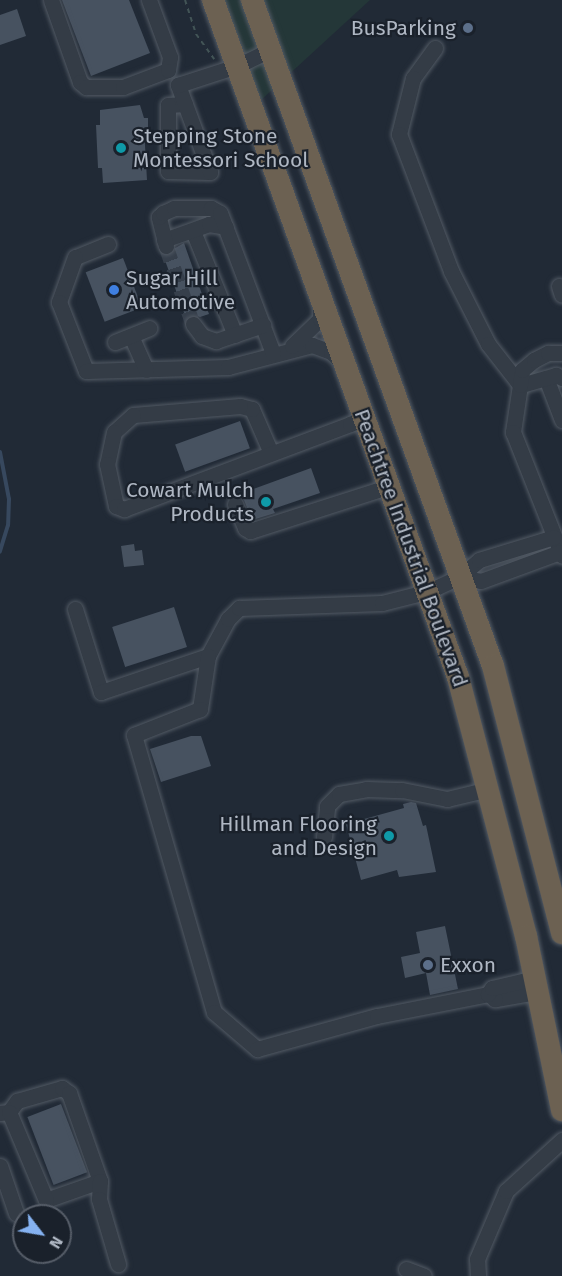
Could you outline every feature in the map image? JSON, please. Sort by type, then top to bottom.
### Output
[{"type":"highway","name":"Peachtree Industrial Boulevard","points":[[213,0],[227,64],[320,294],[429,591],[489,789],[536,985],[562,1110]]},
{"type":"highway","name":"Peachtree Industrial Boulevard","points":[[252,0],[493,666],[562,933]]},
{"type":"street","points":[[51,0],[80,82],[86,87],[123,87],[168,70]]},
{"type":"street","points":[[149,0],[170,57],[168,70]]},
{"type":"street","points":[[435,48],[412,78],[399,134],[452,271],[488,344],[520,385]]},
{"type":"street","points":[[185,105],[168,105],[168,171],[210,172],[178,85],[227,64],[270,50]]},
{"type":"street","points":[[168,70],[184,83]]},
{"type":"street","points":[[226,227],[208,224],[165,243],[159,218],[174,208],[211,208],[220,213],[226,227],[273,353]]},
{"type":"street","points":[[193,231],[235,335]]},
{"type":"street","points":[[108,244],[75,257],[59,302],[86,371],[228,367],[289,348],[312,345],[331,352],[345,365]]},
{"type":"street","points":[[289,348],[320,320],[320,294]]},
{"type":"street","points":[[193,324],[208,340],[235,335],[263,325]]},
{"type":"street","points":[[115,342],[149,328]]},
{"type":"street","points":[[131,336],[146,370]]},
{"type":"street","points":[[459,577],[481,581],[561,554],[513,432],[522,370],[534,360],[548,353],[562,352]]},
{"type":"street","points":[[520,385],[546,378],[562,378]]},
{"type":"street","points":[[546,378],[562,420]]},
{"type":"street","points":[[271,453],[252,409],[240,406],[133,415],[114,432],[107,464],[116,506],[124,509],[365,418]]},
{"type":"street","points":[[235,504],[245,528],[250,531],[390,486]]},
{"type":"street","points":[[536,985],[530,993],[495,999],[488,994],[377,1016],[257,1049],[214,1012],[134,735],[200,709],[208,656],[228,619],[239,608],[382,603],[429,591],[459,577],[479,560],[554,537]]},
{"type":"street","points":[[75,609],[101,692],[208,656]]},
{"type":"street","points":[[324,837],[327,806],[339,794],[366,789],[402,790],[447,800],[489,789]]},
{"type":"street","points":[[544,861],[562,879]]},
{"type":"street","points":[[100,1181],[46,1200],[4,1113],[17,1101],[62,1088],[69,1093],[100,1181],[99,1199],[118,1264]]},
{"type":"street","points":[[478,1276],[477,1259],[506,1191],[562,1140]]},
{"type":"street","points":[[0,1166],[13,1204]]},
{"type":"street","points":[[406,1269],[424,1276]]},
{"type":"path","points":[[185,0],[196,34],[227,64]]},
{"type":"shaded area","points":[[209,0],[370,0],[248,112]]},
{"type":"building","points":[[62,0],[129,0],[150,53],[91,76]]},
{"type":"building","points":[[17,9],[26,36],[0,45],[0,15]]},
{"type":"building","name":"Stepping Stone Montessori School","points":[[140,105],[144,118],[148,118],[148,127],[144,128],[147,180],[103,183],[102,168],[98,168],[96,125],[100,125],[100,110]]},
{"type":"building","points":[[184,243],[209,314],[200,317],[192,314],[186,318],[163,255]]},
{"type":"building","name":"Sugar Hill Automotive","points":[[123,258],[142,307],[105,322],[86,272]]},
{"type":"building","points":[[240,421],[250,448],[185,472],[175,445]]},
{"type":"building","name":"Cowart Mulch Products","points":[[311,468],[320,493],[273,509],[275,513],[252,520],[244,500],[237,495]]},
{"type":"building","points":[[134,544],[135,551],[142,550],[144,565],[124,567],[121,546]]},
{"type":"building","points":[[174,607],[187,647],[125,667],[112,627]]},
{"type":"building","points":[[191,736],[201,736],[211,766],[161,782],[150,749]]},
{"type":"building","name":"Hillman Flooring and Design","points":[[416,803],[423,826],[426,825],[436,872],[399,877],[397,870],[361,880],[346,824],[404,808],[403,804]]},
{"type":"building","name":"Exxon","points":[[445,926],[458,989],[430,995],[426,973],[405,978],[401,957],[420,953],[416,932]]},
{"type":"building","points":[[61,1104],[87,1172],[54,1185],[27,1117]]},
{"type":"waterway","points":[[0,452],[9,499],[8,525],[0,552]]},
{"type":"tunnel","points":[[166,246],[193,324]]},
{"type":"place","name":"BusParking","points":[[468,28]]},
{"type":"place","name":"Stepping Stone Montessori School","points":[[121,148]]},
{"type":"place","name":"Sugar Hill Automotive","points":[[114,290]]},
{"type":"place","name":"Cowart Mulch Products","points":[[266,502]]},
{"type":"place","name":"Hillman Flooring and Design","points":[[389,836]]},
{"type":"place","name":"Exxon","points":[[428,965]]}]
